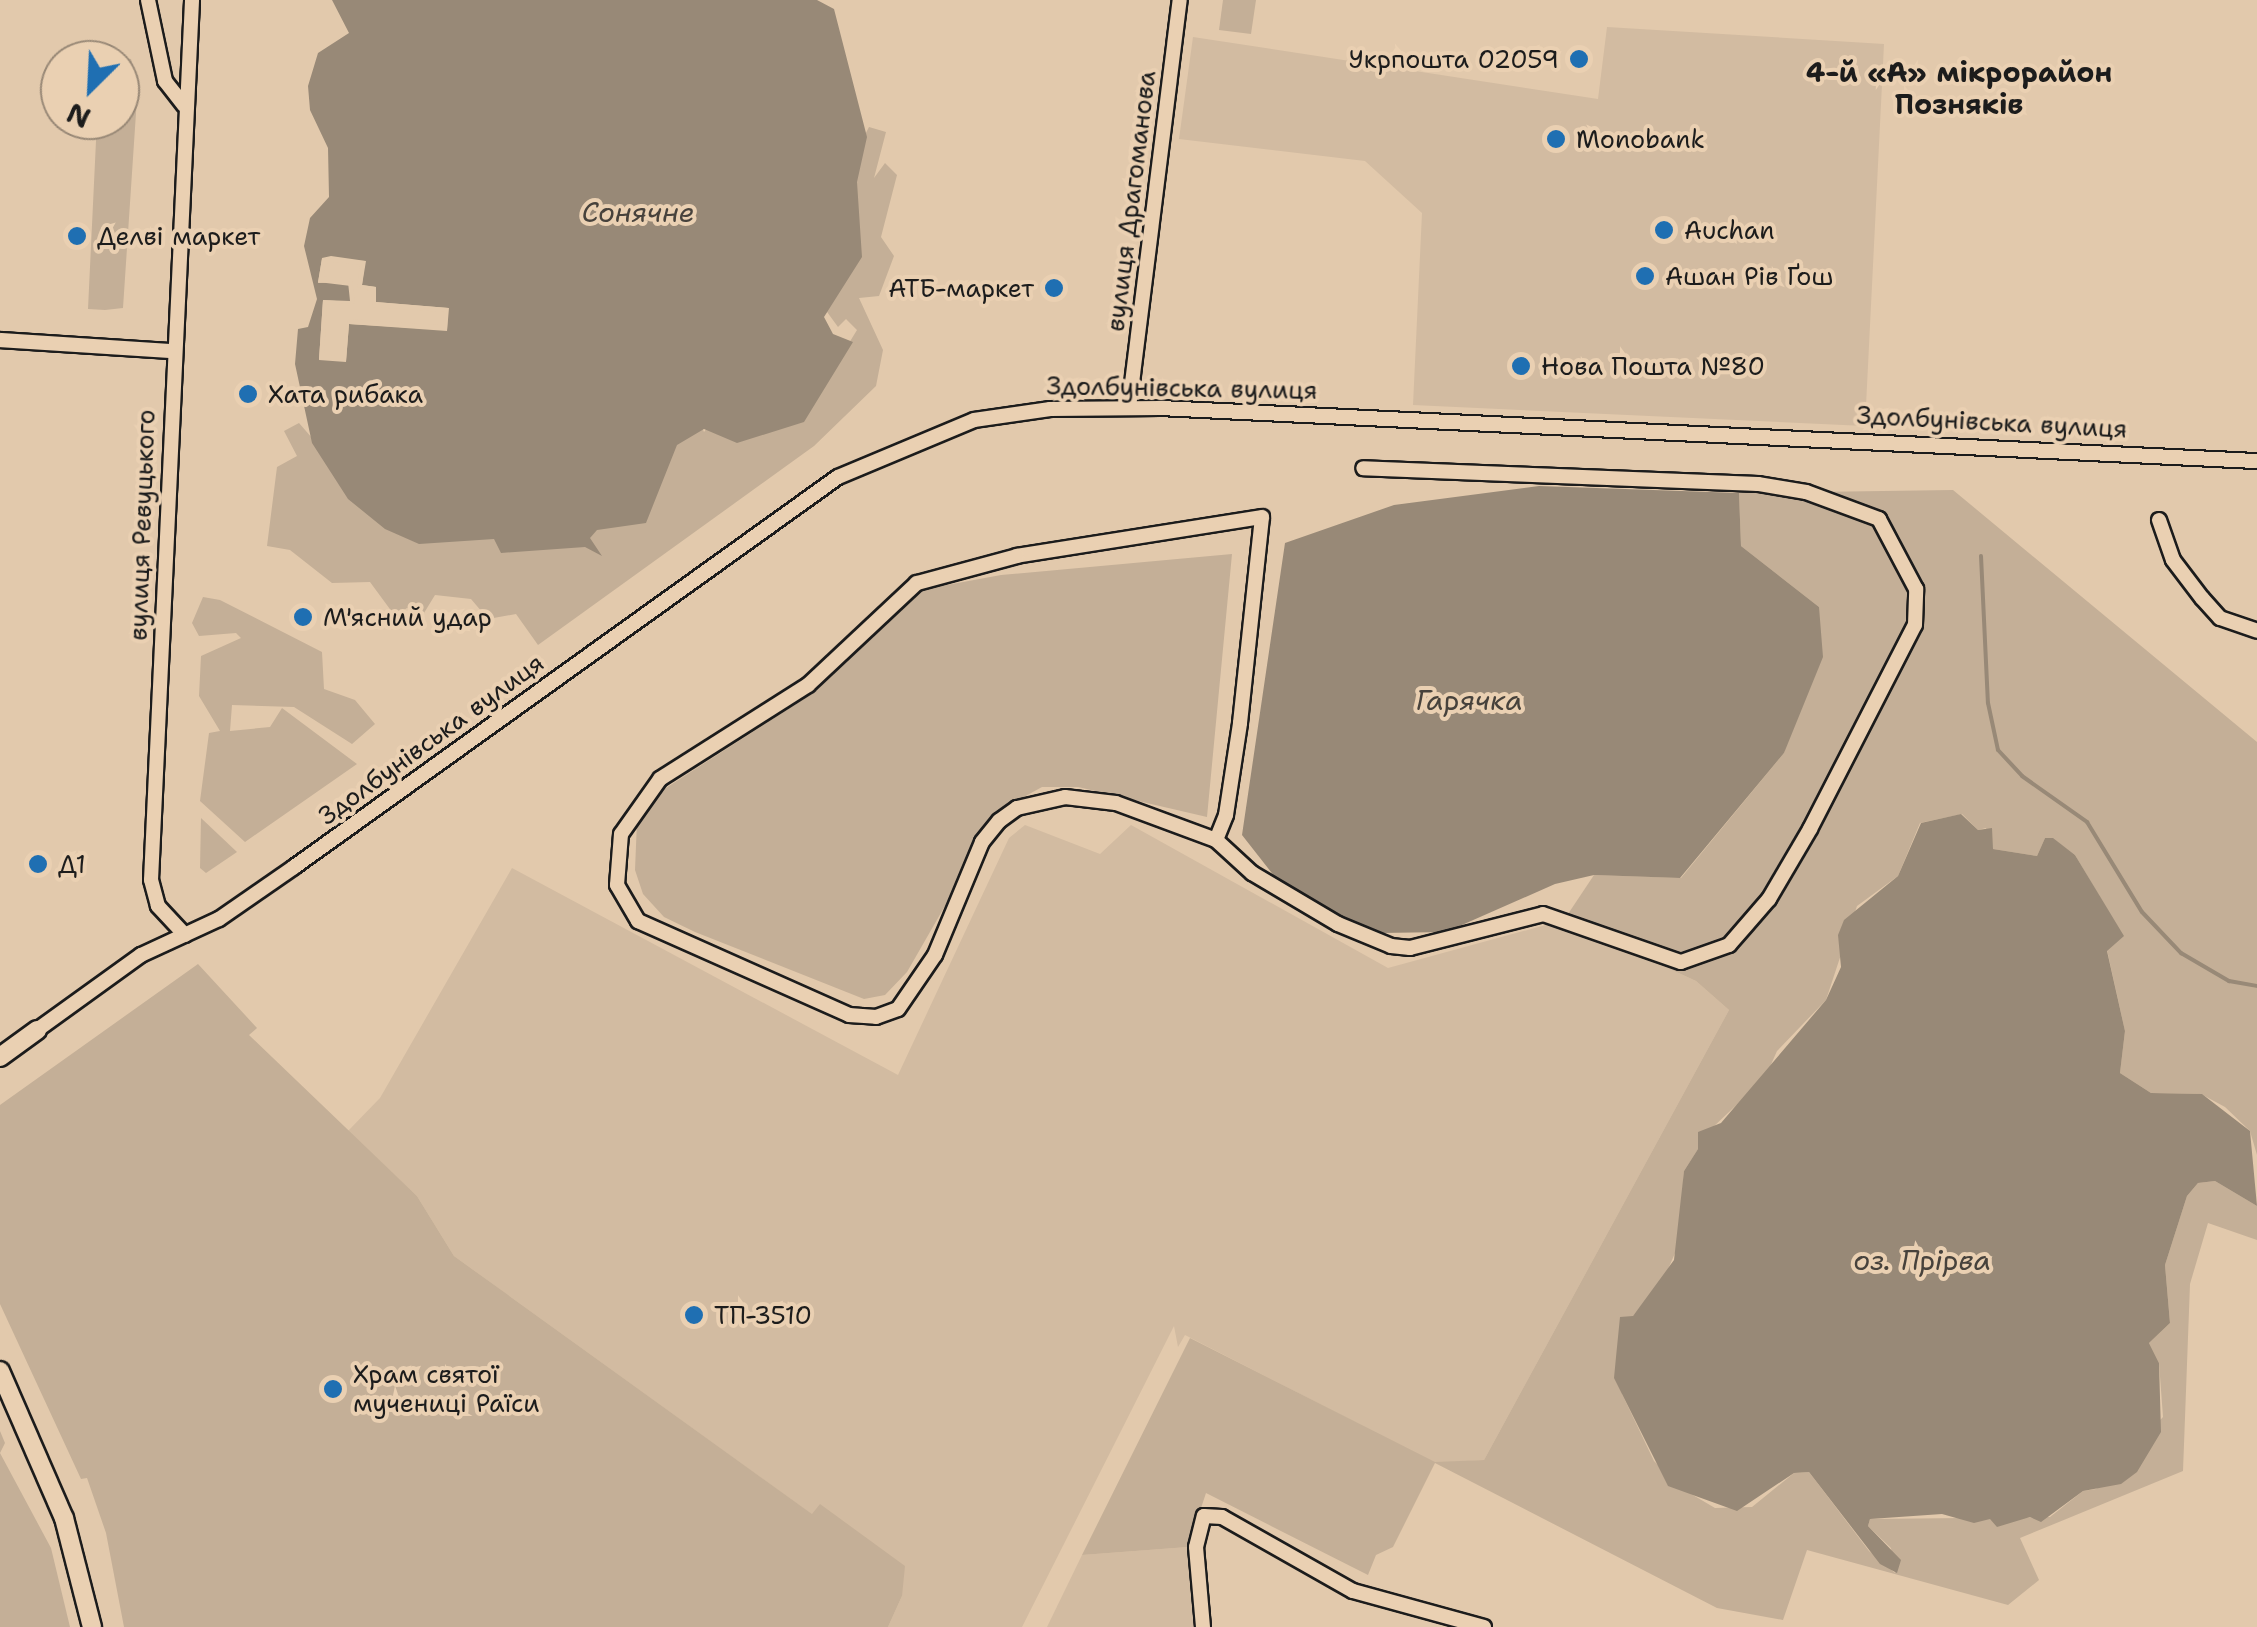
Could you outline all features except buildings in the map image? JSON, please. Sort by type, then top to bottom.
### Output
[{"type":"main road","name":"Здолбунівська вулиця","points":[[0,1057],[37,1030]]},
{"type":"main road","points":[[0,1370],[64,1518],[92,1627]]},
{"type":"street","points":[[148,0],[165,81],[184,105]]},
{"type":"street","name":"вулиця Ревуцького","points":[[185,935],[158,906],[151,880],[171,351],[192,0]]},
{"type":"street","name":"вулиця Драгоманова","points":[[1129,408],[1180,0]]},
{"type":"street","points":[[0,340],[171,351]]},
{"type":"street","name":"Здолбунівська вулиця","points":[[37,1030],[141,955],[185,935],[294,867],[838,476],[974,420],[1050,409],[1129,408],[2257,460]]},
{"type":"street","points":[[1216,840],[1226,815],[1240,723],[1262,517],[1017,556],[917,583],[808,684],[660,779],[621,834],[618,884],[638,921],[849,1015],[876,1017],[898,1009],[919,981],[982,842],[1017,808],[1066,797],[1116,803],[1216,840],[1252,873],[1338,924],[1391,946],[1410,948],[1543,914],[1681,962],[1698,961],[1729,944],[1769,899],[1914,625],[1916,589],[1879,520],[1806,492],[1363,468]]},
{"type":"street","points":[[2159,520],[2173,560],[2202,598],[2220,618],[2257,631]]},
{"type":"street","points":[[1203,1627],[1196,1547],[1204,1516],[1222,1517],[1353,1591],[1484,1627]]},
{"type":"shaded area","points":[[1223,0],[1256,0],[1251,34],[1219,30]]},
{"type":"shaded area","name":"Ашан Рів Ґош","points":[[1607,27],[1884,44],[1865,426],[1413,405],[1422,213],[1365,161],[1179,139],[1193,37],[1598,99]]},
{"type":"shaded area","points":[[869,127],[886,132],[874,178],[885,163],[897,175],[881,237],[894,256],[879,296],[859,298],[883,350],[876,386],[814,446],[538,645],[516,614],[488,619],[471,599],[435,595],[424,613],[407,608],[395,616],[370,582],[332,583],[290,550],[267,546],[277,467],[297,456],[284,431],[299,423],[346,477],[671,436],[697,416],[704,432],[714,419],[811,405],[857,330],[846,319],[838,327],[822,305],[851,162]]},
{"type":"shaded area","points":[[96,140],[134,140],[123,308],[88,309]]},
{"type":"shaded area","points":[[1953,490],[2257,742],[2257,1155],[2250,1131],[2225,1107],[2201,1094],[2151,1093],[2120,1073],[2125,1031],[2107,950],[2123,936],[2075,855],[2052,838],[2045,838],[2037,856],[1993,849],[1986,828],[1978,830],[1962,814],[1920,823],[1898,876],[1857,906],[1826,1000],[1777,1051],[1765,1078],[1711,1129],[1684,1171],[1679,1244],[1665,1276],[1633,1316],[1622,1394],[1654,1461],[1681,1488],[1715,1508],[1752,1507],[1794,1473],[1809,1472],[1869,1551],[1895,1573],[1891,1548],[1868,1526],[1870,1519],[2050,1517],[2083,1491],[2096,1489],[2163,1417],[2159,1363],[2149,1343],[2170,1323],[2165,1265],[2187,1196],[2198,1183],[2215,1181],[2257,1206],[2257,1240],[2208,1223],[2190,1284],[2183,1471],[2020,1538],[2039,1580],[2008,1605],[1807,1550],[1783,1620],[1717,1608],[1435,1463],[1393,1547],[1376,1555],[1368,1575],[1206,1493],[1188,1547],[1082,1555],[1190,1338],[1435,1462],[1484,1460],[1729,1010],[1696,981],[1564,920],[1594,875],[1681,878],[1784,753],[1819,607],[1741,546],[1739,493]]},
{"type":"shaded area","points":[[1232,554],[1207,817],[1078,787],[1042,787],[1000,810],[907,972],[885,995],[864,999],[695,932],[664,917],[643,894],[635,870],[637,821],[655,795],[813,693],[925,589],[1001,575]]},
{"type":"shaded area","points":[[203,597],[220,600],[322,652],[324,689],[355,700],[375,724],[352,744],[294,707],[232,705],[230,731],[270,727],[282,708],[357,764],[245,842],[200,801],[209,733],[220,731],[199,696],[201,656],[241,638],[236,633],[199,636],[192,623]]},
{"type":"shaded area","points":[[201,818],[237,852],[206,873],[200,868]]},
{"type":"shaded area","points":[[1025,825],[1100,854],[1131,825],[1388,968],[1564,920],[1696,981],[1729,1010],[1484,1460],[1435,1463],[1185,1335],[1178,1347],[1174,1326],[1022,1627],[888,1627],[902,1596],[820,1505],[813,1515],[454,1256],[417,1196],[348,1131],[380,1098],[512,868],[898,1075],[1009,838]]},
{"type":"shaded area","points":[[198,964],[257,1028],[249,1035],[417,1196],[454,1256],[812,1514],[820,1504],[905,1566],[902,1596],[888,1627],[124,1627],[106,1533],[87,1478],[81,1479],[0,1304],[0,1105]]},
{"type":"shaded area","points":[[0,1453],[51,1548],[70,1627],[0,1627]]},
{"type":"shaded area","points":[[1188,1547],[1197,1627],[1047,1627],[1082,1555]]},
{"type":"water","name":"Сонячне","points":[[332,0],[817,0],[834,9],[867,137],[857,182],[862,257],[824,317],[833,334],[853,342],[804,422],[737,443],[704,429],[677,445],[646,523],[597,530],[590,538],[602,556],[585,547],[501,553],[494,539],[419,544],[385,529],[348,499],[312,443],[295,364],[298,329],[308,327],[317,299],[304,246],[310,218],[329,197],[328,148],[310,110],[308,86],[318,53],[349,33]],"holes":[[[322,259],[365,261],[362,285],[376,287],[375,302],[448,308],[447,330],[349,324],[346,361],[319,359],[323,300],[350,302],[351,286],[318,282]]]},
{"type":"water","name":"Гарячка","points":[[1539,486],[1739,493],[1741,546],[1819,607],[1823,657],[1784,753],[1680,878],[1594,875],[1555,884],[1446,932],[1380,933],[1325,910],[1275,877],[1242,835],[1285,543],[1394,505]]},
{"type":"water","name":"оз. Прірва","points":[[1961,814],[1978,830],[1992,828],[1993,849],[2037,856],[2045,838],[2053,838],[2075,855],[2124,936],[2107,951],[2125,1031],[2120,1073],[2151,1093],[2202,1094],[2250,1131],[2257,1206],[2215,1181],[2198,1183],[2187,1196],[2165,1265],[2170,1323],[2149,1343],[2159,1363],[2161,1432],[2137,1472],[2121,1484],[2083,1491],[2041,1522],[2030,1517],[1997,1527],[1990,1519],[1974,1523],[1942,1514],[1870,1519],[1868,1526],[1901,1560],[1897,1573],[1880,1564],[1809,1472],[1794,1473],[1737,1511],[1668,1486],[1614,1378],[1620,1317],[1633,1316],[1674,1260],[1684,1171],[1698,1149],[1698,1132],[1721,1123],[1826,1000],[1841,967],[1838,935],[1844,920],[1898,876],[1921,823]]},
{"type":"pier","points":[[322,258],[366,261],[362,285],[376,287],[376,302],[449,308],[447,331],[349,324],[346,362],[319,360],[323,300],[350,301],[348,282],[318,283]],"holes":[[[326,264],[360,265],[357,287],[371,291],[373,307],[444,312],[443,325],[348,319],[342,356],[324,355],[327,305],[355,303],[352,279],[324,276]]]},
{"type":"waterway","points":[[1981,556],[1988,703],[1998,750],[2022,776],[2087,822],[2142,912],[2181,953],[2229,981],[2257,986]]},
{"type":"place","name":"Укрпошта 02059","points":[[1579,59]]},
{"type":"place","name":"Monobank","points":[[1556,139]]},
{"type":"place","name":"Auchan","points":[[1664,230]]},
{"type":"place","name":"Делві маркет","points":[[77,236]]},
{"type":"place","name":"Ашан Рів Ґош","points":[[1645,276]]},
{"type":"place","name":"АТБ-маркет","points":[[1054,288]]},
{"type":"place","name":"Нова Пошта №80","points":[[1521,366]]},
{"type":"place","name":"Хата рибака","points":[[248,394]]},
{"type":"place","name":"М'ясний удар","points":[[303,617]]},
{"type":"place","name":"Д1","points":[[38,864]]},
{"type":"place","name":"ТП-3510","points":[[694,1315]]},
{"type":"place","name":"Храм святої мучениці Раїси","points":[[333,1389]]},
{"type":"district","name":"4-й «А» мікрорайон Позняків","points":[[1959,88]]}]
